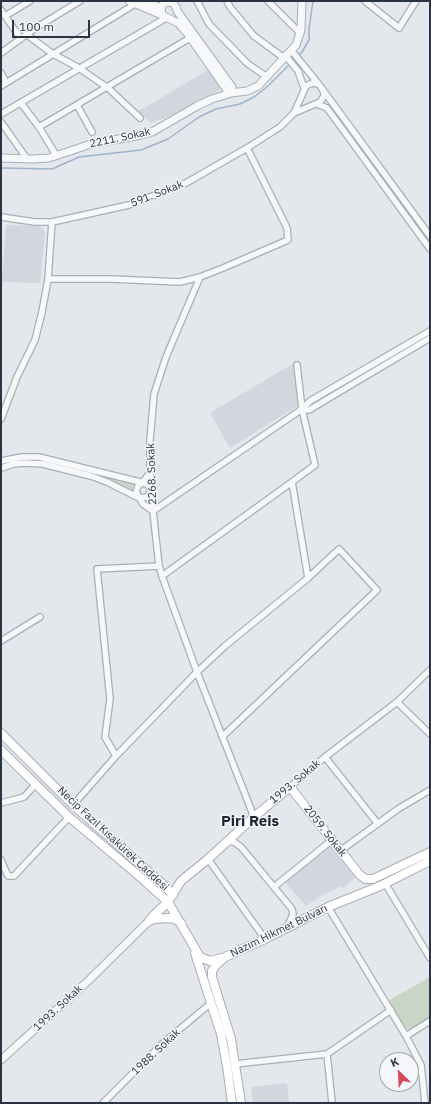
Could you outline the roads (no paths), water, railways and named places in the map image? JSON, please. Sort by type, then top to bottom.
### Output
[{"type":"main road","name":"Necip Fazıl Kısakürek Caddesi","points":[[1,733],[73,805],[166,887],[170,899]]},
{"type":"main road","name":"Necip Fazıl Kısakürek Caddesi","points":[[1,750],[69,817],[138,875],[170,899]]},
{"type":"main road","name":"1993. Sokak","points":[[149,922],[170,899],[181,881],[290,787]]},
{"type":"main road","name":"2059. Sokak","points":[[290,787],[359,874]]},
{"type":"main road","points":[[69,817],[73,805]]},
{"type":"main road","points":[[359,874],[365,879],[373,879],[430,852]]},
{"type":"main road","name":"Nazım Hikmet Bulvarı","points":[[241,1103],[228,1025],[212,977],[212,971],[216,965],[225,957],[265,940],[288,926],[385,883],[430,861]]},
{"type":"main road","points":[[356,896],[360,894],[362,884],[359,874]]},
{"type":"main road","points":[[170,899],[181,923],[200,957],[210,961],[225,957]]},
{"type":"main road","points":[[149,922],[154,919],[168,918],[175,919],[181,923]]},
{"type":"main road","points":[[193,946],[221,1034],[228,1066],[230,1101]]},
{"type":"street","points":[[5,16],[30,1]]},
{"type":"street","points":[[1,53],[26,34],[80,1]]},
{"type":"street","points":[[145,1],[178,23],[225,87],[231,92]]},
{"type":"street","points":[[197,1],[209,24],[248,64],[267,77]]},
{"type":"street","points":[[226,1],[254,36],[298,59],[323,90],[430,236]]},
{"type":"street","points":[[268,1],[300,34]]},
{"type":"street","points":[[300,34],[302,1]]},
{"type":"street","points":[[365,1],[399,28],[416,1]]},
{"type":"street","points":[[1,73],[4,84],[132,2],[165,15],[174,16],[177,11]]},
{"type":"street","points":[[165,15],[163,4],[169,2],[175,5],[177,11],[232,87],[231,92]]},
{"type":"street","points":[[1,10],[21,39]]},
{"type":"street","points":[[1,114],[165,15]]},
{"type":"street","points":[[26,34],[53,54],[79,68],[108,88],[140,118]]},
{"type":"street","name":"2211. Sokak","points":[[1,158],[49,158],[91,144],[152,132],[197,106],[231,92],[247,91],[258,86],[288,55],[296,45],[300,34]]},
{"type":"street","points":[[39,127],[108,88],[190,38]]},
{"type":"street","points":[[288,55],[298,71],[304,88],[303,95],[294,113]]},
{"type":"street","points":[[304,88],[309,84],[318,84]]},
{"type":"street","points":[[294,113],[322,100],[324,96],[323,90]]},
{"type":"street","points":[[303,95],[305,101],[327,108],[430,249]]},
{"type":"street","points":[[21,103],[39,127],[56,155]]},
{"type":"street","points":[[77,105],[92,132]]},
{"type":"street","name":"591. Sokak","points":[[1,217],[35,222],[52,222],[129,205],[186,183],[280,127],[294,113]]},
{"type":"street","points":[[1,122],[27,159]]},
{"type":"street","points":[[48,279],[111,279],[180,282],[200,277],[288,240],[287,228],[247,148]]},
{"type":"street","points":[[1,419],[17,378],[35,340],[48,279],[52,222]]},
{"type":"street","name":"2268. Sokak","points":[[200,277],[166,356],[154,394],[150,440],[151,491],[159,566],[162,576],[197,672],[254,817]]},
{"type":"street","points":[[150,473],[136,490],[139,498],[148,508],[153,511],[302,409],[310,401],[430,331]]},
{"type":"street","points":[[302,409],[309,410],[430,338]]},
{"type":"street","points":[[162,576],[315,465],[302,409],[297,365]]},
{"type":"street","points":[[1,461],[22,457],[39,457],[142,483],[148,485],[151,491],[147,497],[139,498],[107,482],[91,476],[43,464],[14,464],[1,468]]},
{"type":"street","points":[[292,482],[308,578]]},
{"type":"street","points":[[73,805],[116,756],[197,672],[225,646],[308,578],[339,549],[377,590],[222,737]]},
{"type":"street","points":[[116,756],[105,736],[110,699],[96,569],[159,566]]},
{"type":"street","points":[[1,641],[40,617]]},
{"type":"street","name":"1993. Sokak","points":[[290,787],[325,757],[397,702],[430,670]]},
{"type":"street","points":[[397,702],[430,734]]},
{"type":"street","points":[[325,757],[378,824]]},
{"type":"street","points":[[1,803],[24,797],[36,784]]},
{"type":"street","points":[[340,851],[430,790]]},
{"type":"street","points":[[1,860],[8,876],[14,876],[69,817]]},
{"type":"street","points":[[274,887],[332,840]]},
{"type":"street","points":[[228,841],[234,842],[241,847],[292,909],[293,914],[288,926]]},
{"type":"street","points":[[208,859],[265,940]]},
{"type":"street","points":[[385,883],[430,958]]},
{"type":"street","points":[[328,907],[391,1010],[421,1065],[425,1103]]},
{"type":"street","name":"1993. Sokak","points":[[1,1060],[88,981],[149,922]]},
{"type":"street","name":"1988. Sokak","points":[[104,1103],[162,1044],[210,1003]]},
{"type":"street","points":[[235,1064],[327,1054],[391,1010]]},
{"type":"street","points":[[406,1036],[430,1021]]},
{"type":"street","points":[[327,1054],[332,1103]]},
{"type":"waterway","points":[[298,56],[309,40],[313,1]]},
{"type":"waterway","points":[[1,168],[52,169],[79,157],[141,150],[168,139],[199,117],[216,109],[240,104],[254,97],[268,86],[290,64]]},
{"type":"district","name":"Piri Reis","points":[[250,822]]}]
